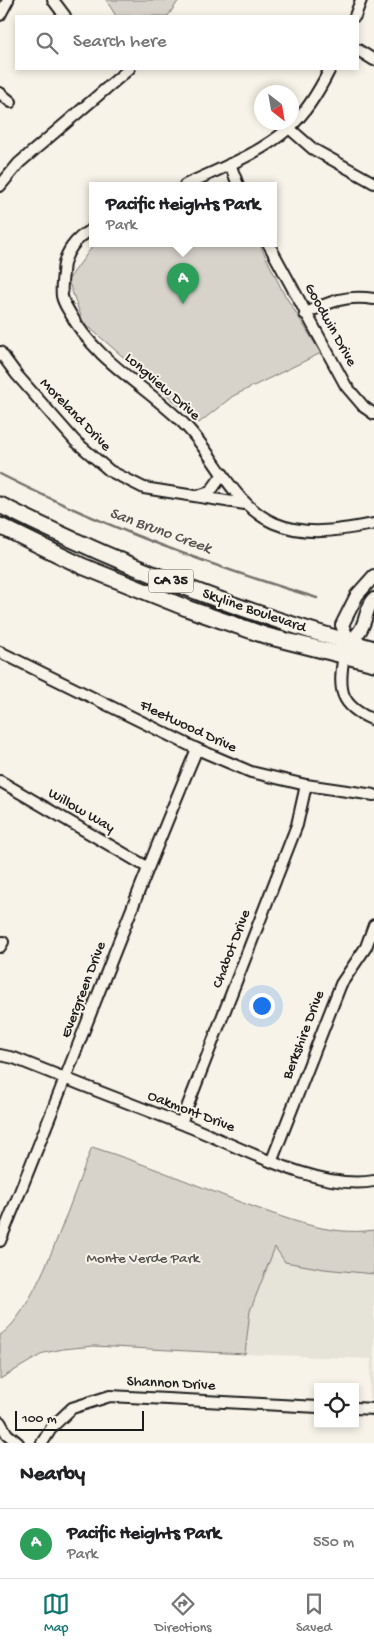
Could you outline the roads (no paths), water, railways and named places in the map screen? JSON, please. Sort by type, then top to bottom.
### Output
[{"type":"main road","name":"Skyline Boulevard","points":[[0,505],[96,550],[203,594],[347,649],[374,663]]},
{"type":"main road","name":"Skyline Boulevard","points":[[0,526],[82,566],[189,609],[267,636],[347,649],[374,649]]},
{"type":"street","points":[[0,15],[8,0]]},
{"type":"street","points":[[53,0],[64,15]]},
{"type":"street","points":[[355,15],[361,0]]},
{"type":"street","points":[[359,51],[374,60]]},
{"type":"street","points":[[0,186],[19,163],[128,70]]},
{"type":"street","points":[[299,115],[319,90],[329,70]]},
{"type":"street","points":[[0,93],[11,102]]},
{"type":"street","points":[[191,182],[258,149],[286,130]]},
{"type":"street","points":[[291,130],[314,149],[374,183]]},
{"type":"street","points":[[230,164],[237,182]]},
{"type":"street","name":"Longview Drive","points":[[89,231],[83,234],[68,252],[63,266],[62,298],[79,330],[95,349],[186,425],[245,504],[272,522],[306,532],[328,532],[374,524]]},
{"type":"street","name":"Goodwin Drive","points":[[270,247],[346,386],[374,414]]},
{"type":"street","points":[[305,314],[327,302],[354,296],[374,299]]},
{"type":"street","name":"Moreland Drive","points":[[0,352],[17,375],[75,441],[110,471],[144,488],[245,504]]},
{"type":"street","points":[[198,496],[210,492],[223,474]]},
{"type":"street","points":[[347,649],[342,625],[357,595],[374,576]]},
{"type":"street","points":[[374,599],[368,605],[361,629],[347,649],[340,681],[342,692],[356,712],[374,720]]},
{"type":"street","name":"Fleetwood Drive","points":[[0,652],[197,749],[251,772],[306,785],[374,795]]},
{"type":"street","name":"Evergreen Drive","points":[[0,1241],[66,1079],[147,867],[197,749]]},
{"type":"street","name":"Willow Way","points":[[0,781],[147,867]]},
{"type":"street","name":"Chabot Drive","points":[[181,1123],[297,824],[306,785]]},
{"type":"street","name":"Berkshire Drive","points":[[272,1160],[341,984],[366,947],[374,925]]},
{"type":"street","name":"Oakmont Drive","points":[[0,1055],[14,1058],[272,1160],[326,1179],[347,1182],[374,1181]]},
{"type":"street","name":"Shannon Drive","points":[[42,1443],[52,1426],[72,1408],[110,1396],[314,1406]]},
{"type":"street","points":[[359,1408],[374,1409]]},
{"type":"street","points":[[0,1422],[7,1434],[18,1443]]},
{"type":"waterway","name":"San Bruno Creek","points":[[0,474],[77,511],[156,543],[235,572],[317,598]]},
{"type":"place","name":"Pacific Heights Park","points":[[183,304]]},
{"type":"park label","name":"Monte Verde Park","points":[[143,1259]]}]
